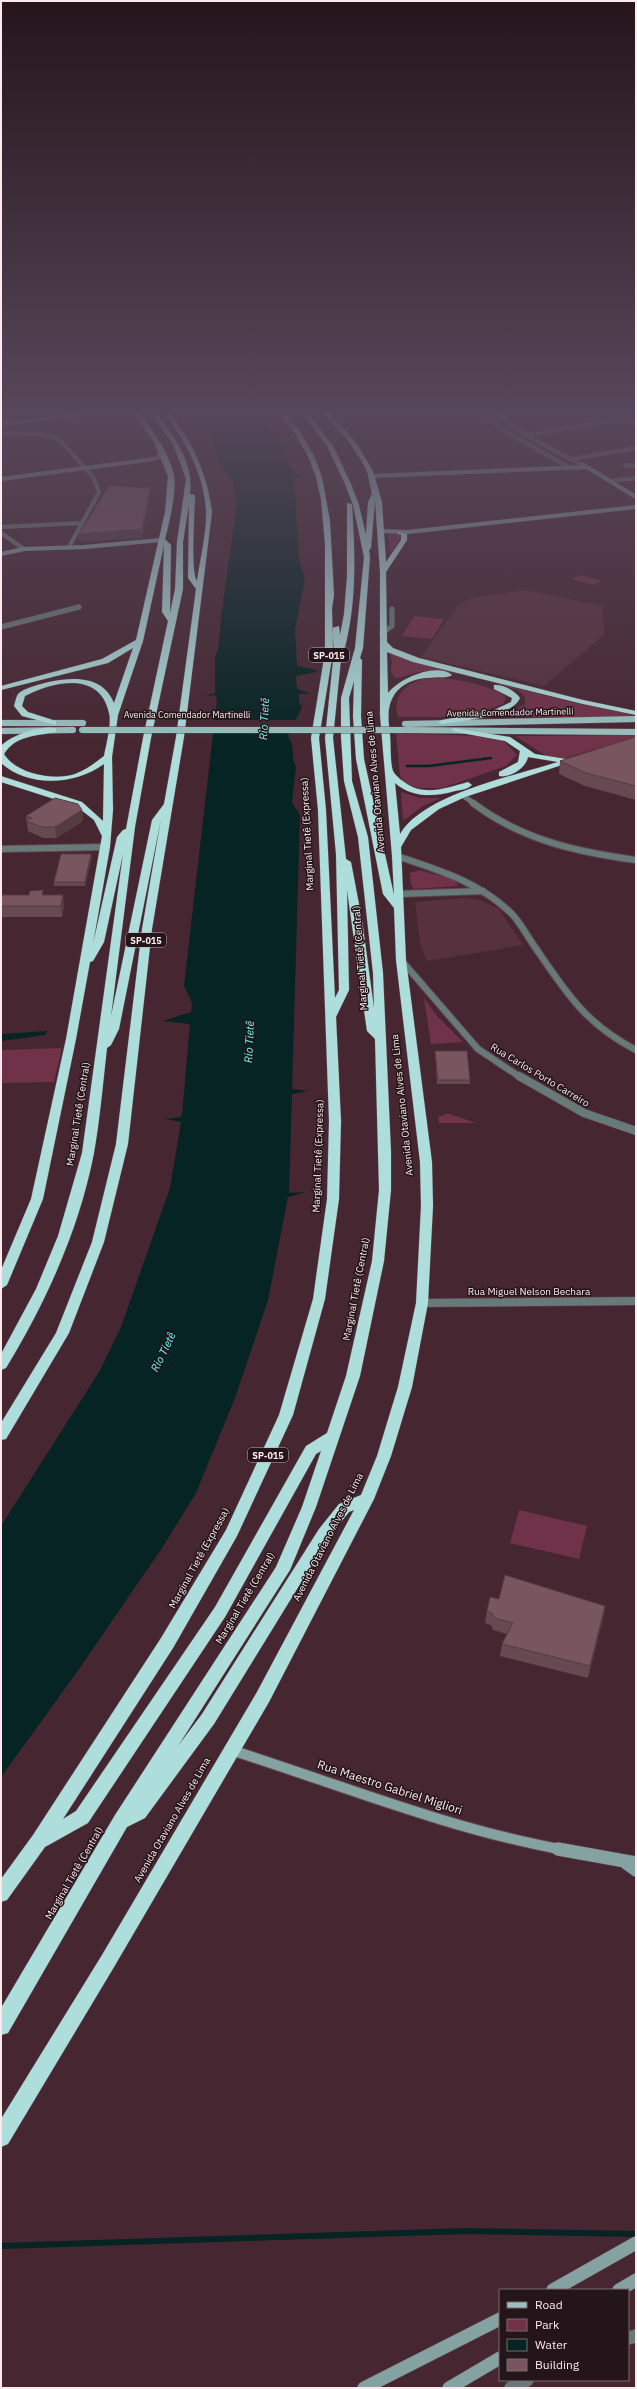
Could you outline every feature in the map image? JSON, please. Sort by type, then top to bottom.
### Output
[{"type":"highway","points":[[1,1285],[37,1199],[85,966],[105,848],[109,810],[108,757],[114,715],[139,642],[164,524]]},
{"type":"highway","points":[[172,622],[179,589],[180,542],[182,524]]},
{"type":"highway","points":[[192,524],[192,578],[198,589]]},
{"type":"highway","name":"SP-015","points":[[1,1435],[62,1333],[98,1242],[122,1144],[147,929],[169,803],[207,524]]},
{"type":"highway","name":"Marginal Tietê (Expressa)","points":[[39,1841],[167,1643],[232,1532],[286,1415],[319,1299],[333,1199],[335,1121],[332,1015],[328,980],[322,810],[315,738],[330,652],[328,608],[330,595],[326,524]]},
{"type":"highway","points":[[338,651],[342,646],[346,628],[351,546],[350,524]]},
{"type":"highway","name":"Marginal Tietê (Central)","points":[[1,2026],[121,1821],[282,1570],[309,1507],[333,1436],[366,1327],[378,1261],[385,1175],[378,973],[363,837],[348,781],[345,744],[345,698],[358,648],[367,557],[360,524]]},
{"type":"highway","points":[[367,557],[369,524]]},
{"type":"highway","name":"Avenida Otaviano Alves de Lima","points":[[1,2137],[108,1961],[263,1697],[367,1499],[384,1456],[405,1387],[422,1303],[427,1206],[426,1162],[402,960],[391,774],[384,714],[382,637],[383,572],[380,524]]},
{"type":"highway","points":[[383,572],[404,540],[404,534],[400,533]]},
{"type":"highway","points":[[161,539],[168,546],[166,612],[172,622]]},
{"type":"highway","name":"SP-015","points":[[330,595],[335,613],[338,651]]},
{"type":"highway","name":"Marginal Tietê (Central)","points":[[1,1365],[48,1278],[78,1198],[88,1153],[131,827],[147,738],[172,622]]},
{"type":"highway","points":[[382,637],[390,650],[416,660],[583,702],[636,713]]},
{"type":"highway","points":[[1,688],[105,661],[139,642]]},
{"type":"highway","points":[[358,648],[357,716],[360,759],[388,894],[398,906]]},
{"type":"highway","name":"Marginal Tietê (Central)","points":[[332,1015],[344,990],[341,854],[337,803],[330,760],[329,738],[338,651]]},
{"type":"highway","points":[[384,714],[387,700],[395,687],[410,678],[425,674],[443,674],[495,686],[511,693],[516,698],[510,706],[496,712],[442,722]]},
{"type":"highway","points":[[53,726],[25,714],[18,706],[22,695],[36,688],[58,682],[89,683],[101,688],[108,696],[114,715]]},
{"type":"highway","points":[[53,726],[11,741],[3,747],[1,754],[2,760],[6,764],[18,770],[34,775],[61,779],[72,778],[91,770],[108,757]]},
{"type":"highway","points":[[456,730],[507,739],[533,756],[569,761]]},
{"type":"highway","points":[[391,774],[400,785],[409,790],[426,793],[444,792],[516,769],[523,763],[525,757],[524,750]]},
{"type":"highway","points":[[396,846],[416,820],[436,807],[462,795],[584,757]]},
{"type":"highway","points":[[1,779],[79,804],[98,819],[106,836]]},
{"type":"highway","points":[[102,1053],[114,1029],[156,820],[169,803]]},
{"type":"highway","points":[[85,966],[99,942],[122,837],[131,827]]},
{"type":"highway","points":[[341,854],[348,863],[372,1031],[380,1038]]},
{"type":"highway","points":[[39,1841],[82,1817],[220,1612],[311,1450],[333,1436]]},
{"type":"highway","points":[[121,1821],[139,1812],[208,1719],[324,1533],[344,1508],[367,1499]]},
{"type":"highway","name":"SP-015","points":[[1,1894],[39,1841]]},
{"type":"main road","points":[[380,530],[400,533],[477,524]]},
{"type":"main road","points":[[1,554],[24,549],[69,547],[161,539]]},
{"type":"main road","name":"Avenida Comendador Martinelli","points":[[405,727],[442,722],[636,719]]},
{"type":"main road","name":"Avenida Comendador Martinelli","points":[[1,723],[53,726],[405,727],[456,730],[636,732]]},
{"type":"main road","name":"Avenida Comendador Martinelli","points":[[1,731],[53,726]]},
{"type":"main road","name":"Rua Maestro Gabriel Migliori","points":[[231,1750],[340,1785],[422,1815],[516,1841],[636,1862]]},
{"type":"main road","points":[[622,1860],[636,1870]]},
{"type":"main road","points":[[555,2289],[636,2243]]},
{"type":"main road","points":[[621,2289],[636,2280]]},
{"type":"main road","points":[[364,2388],[499,2320]]},
{"type":"main road","points":[[449,2388],[499,2359]]},
{"type":"street","points":[[1,527],[52,524]]},
{"type":"street","points":[[69,547],[81,524]]},
{"type":"street","points":[[1,533],[24,549]]},
{"type":"street","points":[[1,627],[79,607]]},
{"type":"street","points":[[382,637],[392,626],[392,610]]},
{"type":"street","points":[[462,795],[489,815],[534,839],[584,852],[636,860]]},
{"type":"street","points":[[1,849],[105,848]]},
{"type":"street","points":[[397,856],[467,881],[484,890],[512,913],[569,998],[584,1017],[599,1029],[636,1050]]},
{"type":"street","points":[[398,894],[484,890]]},
{"type":"street","name":"Rua Carlos Porto Carreiro","points":[[402,960],[476,1047],[517,1075],[578,1111],[600,1122],[636,1131]]},
{"type":"street","name":"Rua Miguel Nelson Bechara","points":[[422,1303],[636,1301]]},
{"type":"street","points":[[511,2388],[525,2381]]},
{"type":"shaded area","points":[[526,590],[603,606],[604,635],[544,686],[421,657],[458,605],[475,597]]},
{"type":"shaded area","points":[[466,898],[480,900],[499,909],[523,945],[427,961],[420,942],[415,902]]},
{"type":"green space","points":[[388,534],[398,534],[401,537],[390,554]]},
{"type":"green space","points":[[580,575],[602,581],[594,585],[572,579]]},
{"type":"green space","points":[[414,616],[444,619],[432,639],[402,636]]},
{"type":"green space","points":[[389,651],[421,664],[466,675],[451,672],[428,671],[395,678],[391,672],[392,660]]},
{"type":"green space","points":[[431,678],[459,680],[483,686],[501,694],[506,698],[503,704],[478,713],[444,717],[398,717],[397,701],[404,690],[409,685],[423,679]]},
{"type":"green space","points":[[481,679],[571,702],[631,714],[630,716],[571,718],[505,716],[525,704],[525,697],[518,690]]},
{"type":"green space","points":[[396,733],[481,736],[505,742],[517,755],[506,766],[442,788],[419,788],[404,783],[400,776]]},
{"type":"green space","points":[[636,735],[636,737],[565,758],[548,757],[515,736]]},
{"type":"green space","points":[[401,792],[420,798],[441,798],[423,806],[403,821]]},
{"type":"green space","points":[[419,870],[455,880],[458,886],[414,889],[411,885],[410,873]]},
{"type":"green space","points":[[424,998],[437,1016],[463,1042],[431,1044]]},
{"type":"green space","points":[[62,1048],[54,1082],[1,1083],[1,1050]]},
{"type":"green space","points":[[447,1114],[476,1123],[439,1123],[438,1117]]},
{"type":"green space","points":[[519,1510],[587,1526],[579,1559],[510,1543]]},
{"type":"water","name":"Rio Tietê","points":[[234,524],[297,524],[299,558],[305,579],[295,629],[297,666],[316,670],[317,672],[296,676],[297,689],[310,693],[299,694],[299,702],[302,707],[288,736],[292,744],[293,760],[296,767],[292,802],[300,815],[292,1089],[308,1091],[292,1094],[289,1190],[290,1193],[306,1192],[288,1197],[268,1300],[235,1398],[196,1493],[162,1548],[77,1672],[1,1777],[1,1526],[99,1372],[121,1327],[170,1188],[181,1122],[165,1119],[181,1117],[182,1115],[190,1024],[163,1021],[191,1012],[192,1003],[184,986],[217,699],[215,695],[205,696],[215,693],[215,655],[218,651]]},
{"type":"water","points":[[47,1031],[45,1035],[1,1041],[1,1034]]},
{"type":"pier","points":[[212,720],[298,720],[292,732],[211,733]]},
{"type":"building","points":[[85,524],[143,524],[142,529],[79,534]]},
{"type":"building","points":[[635,737],[636,786],[586,773],[560,761]]},
{"type":"building","points":[[55,798],[78,804],[82,810],[55,827],[42,827],[26,821],[32,818],[26,816]]},
{"type":"building","points":[[61,854],[91,854],[85,882],[54,882]]},
{"type":"building","points":[[43,890],[42,895],[63,895],[61,906],[1,906],[1,895],[29,895],[30,891]]},
{"type":"building","points":[[435,1051],[467,1051],[470,1080],[438,1080]]},
{"type":"building","points":[[505,1575],[605,1606],[590,1666],[502,1644],[513,1623],[494,1618],[492,1613],[487,1611],[490,1597],[499,1599]]},
{"type":"waterway","points":[[407,766],[429,766],[491,758]]},
{"type":"waterway","points":[[1,2246],[466,2231],[636,2234]]}]
